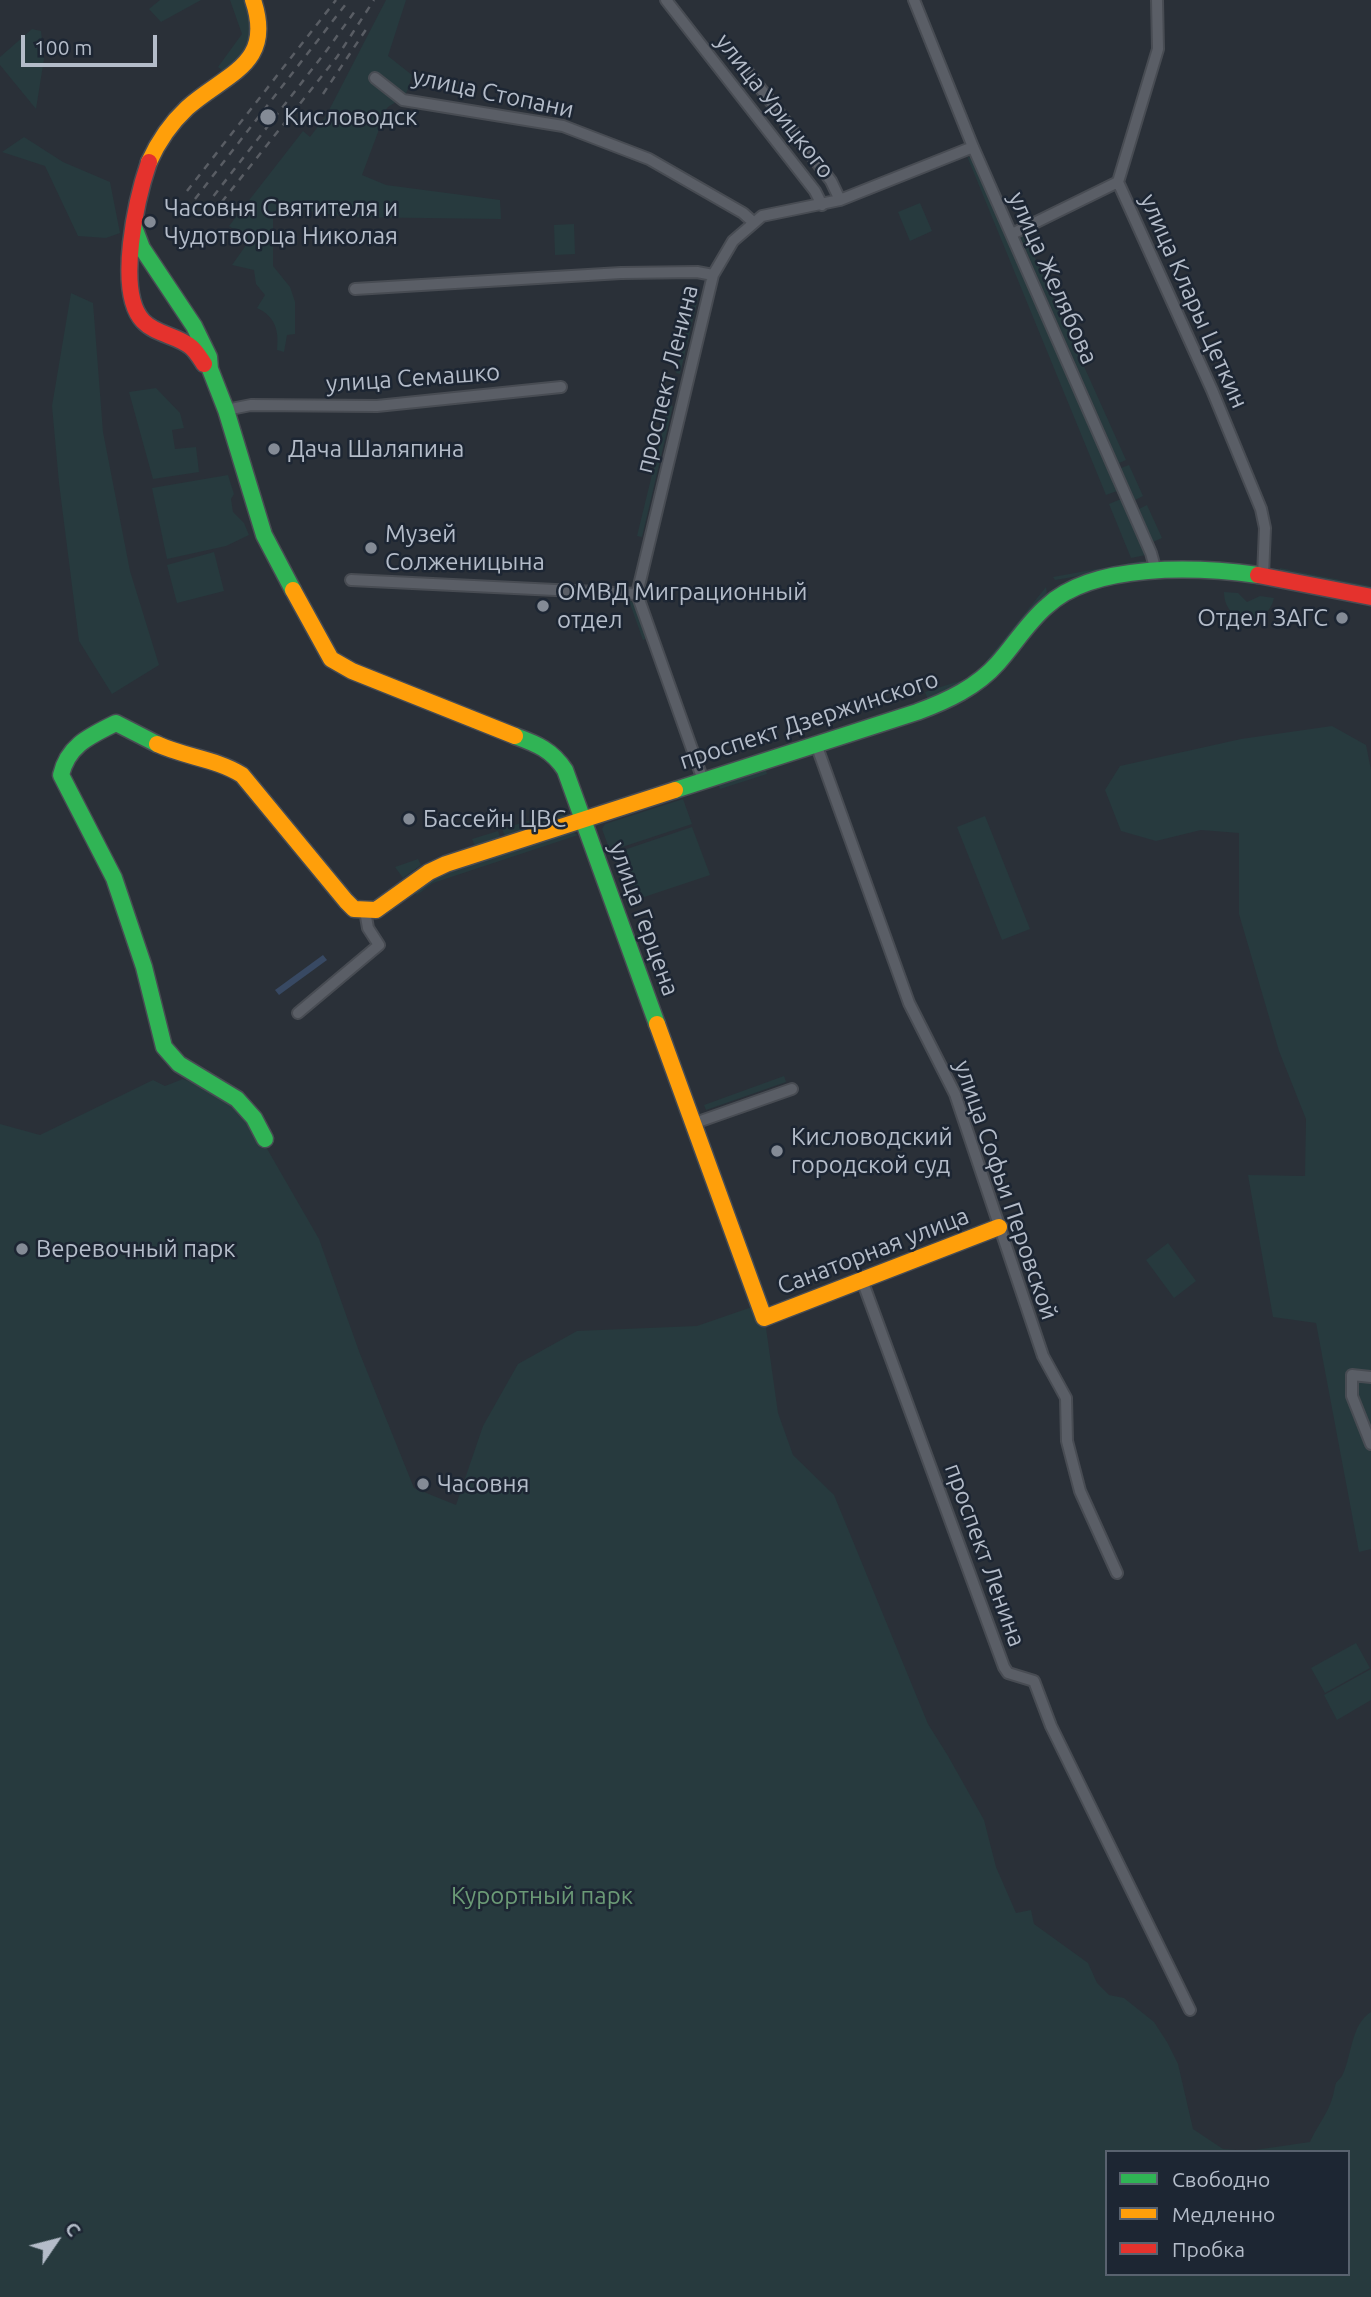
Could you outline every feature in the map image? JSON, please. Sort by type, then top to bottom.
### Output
[{"type":"main road","points":[[210,369],[191,346],[154,330],[138,315],[132,293],[130,250],[142,182],[165,135],[187,108],[243,66],[258,44],[260,30],[253,0]]},
{"type":"main road","points":[[134,228],[142,248],[194,326],[209,357],[210,369],[226,410]]},
{"type":"main road","name":"улица Герцена","points":[[226,410],[264,535],[331,659],[342,667],[546,748],[557,757],[565,770],[764,1318]]},
{"type":"main road","name":"проспект Дзержинского","points":[[365,911],[376,910],[429,872],[446,864],[933,706],[969,688],[997,663],[1047,605],[1070,588],[1097,580],[1156,571],[1211,569],[1371,597]]},
{"type":"main road","points":[[265,1139],[254,1118],[237,1099],[179,1064],[164,1047],[144,967],[114,878],[61,775],[63,761],[76,744],[116,723],[174,751],[232,767],[242,775],[346,901],[354,909],[365,911]]},
{"type":"main road","name":"Санаторная улица","points":[[764,1318],[999,1227]]},
{"type":"street","name":"улица Урицкого","points":[[666,0],[816,191],[822,205]]},
{"type":"street","name":"улица Желябова","points":[[914,0],[973,147],[1151,553],[1156,571]]},
{"type":"street","name":"улица Клары Цеткин","points":[[1157,0],[1157,49],[1118,182],[1212,390],[1261,509],[1265,528],[1263,576]]},
{"type":"street","name":"улица Урицкого","points":[[745,68],[831,181],[840,200]]},
{"type":"street","name":"улица Стопани","points":[[375,78],[403,100],[563,126],[649,159],[743,213],[753,222]]},
{"type":"street","name":"проспект Ленина","points":[[636,594],[713,275],[733,241],[753,222],[771,213],[840,200],[973,147]]},
{"type":"street","points":[[1012,234],[1118,182]]},
{"type":"street","points":[[355,289],[621,273],[694,271],[713,275]]},
{"type":"street","name":"улица Семашко","points":[[226,410],[251,405],[377,407],[561,387]]},
{"type":"street","points":[[351,580],[636,594],[703,780]]},
{"type":"street","name":"улица Софьи Перовской","points":[[816,744],[909,1003],[955,1094],[1042,1356],[1066,1398],[1068,1441],[1080,1491],[1116,1573]]},
{"type":"street","points":[[298,1013],[379,946],[368,928],[365,911]]},
{"type":"street","points":[[695,1123],[792,1089]]},
{"type":"street","name":"проспект Ленина","points":[[862,1280],[1004,1667],[1008,1673],[1034,1681],[1051,1726],[1189,2010]]},
{"type":"street","points":[[1371,1377],[1352,1375],[1352,1396],[1371,1444]]},
{"type":"green space","points":[[160,0],[201,0],[161,22],[149,9]]},
{"type":"green space","points":[[230,0],[245,0],[252,32],[247,48],[223,71],[218,67],[242,34]]},
{"type":"green space","points":[[386,0],[406,0],[388,56],[412,75],[404,96],[387,108],[362,175],[386,185],[500,200],[501,219],[347,217],[284,207],[277,209],[273,219],[273,266],[290,287],[295,302],[295,334],[287,335],[284,352],[277,350],[275,325],[257,308],[265,295],[256,284],[254,270],[232,265],[249,241],[229,226],[303,131],[310,137],[326,116]]},
{"type":"green space","points":[[32,29],[41,31],[44,59],[36,109],[0,65],[0,57]]},
{"type":"green space","points":[[24,137],[63,162],[110,182],[120,233],[106,238],[78,236],[45,166],[2,152]]},
{"type":"green space","points":[[967,156],[972,159],[1117,491],[1106,495]]},
{"type":"green space","points":[[920,203],[932,231],[910,241],[898,212]]},
{"type":"green space","points":[[574,224],[575,254],[555,255],[554,225]]},
{"type":"green space","points":[[1025,235],[1126,460],[1119,463],[1020,237]]},
{"type":"green space","points":[[71,293],[93,303],[103,432],[130,571],[159,665],[112,694],[79,641],[59,483],[52,406]]},
{"type":"green space","points":[[695,294],[699,295],[680,374],[676,373]]},
{"type":"green space","points":[[156,388],[180,413],[184,428],[172,430],[175,449],[196,447],[199,472],[153,479],[129,392]]},
{"type":"green space","points":[[669,405],[673,406],[642,537],[637,536]]},
{"type":"green space","points":[[1129,465],[1143,496],[1135,500],[1121,468]]},
{"type":"green space","points":[[228,475],[234,494],[231,499],[233,512],[244,523],[249,535],[226,546],[167,559],[152,488]]},
{"type":"green space","points":[[1121,499],[1146,555],[1131,558],[1109,504]]},
{"type":"green space","points":[[1147,505],[1162,538],[1153,542],[1139,509]]},
{"type":"green space","points":[[214,552],[224,591],[177,603],[167,565]]},
{"type":"green space","points":[[1146,560],[1138,566],[1055,580],[1053,577]]},
{"type":"green space","points":[[1280,568],[1371,586],[1371,591],[1289,574]]},
{"type":"green space","points":[[1046,587],[1047,594],[971,681],[928,700],[925,692],[969,678],[982,666]]},
{"type":"green space","points":[[1224,592],[1238,593],[1247,602],[1260,596],[1274,598],[1263,615],[1246,619],[1231,611]]},
{"type":"green space","points":[[628,598],[636,606],[647,634],[647,638],[643,640]]},
{"type":"green space","points":[[1332,726],[1366,745],[1371,770],[1371,1549],[1359,1552],[1316,1323],[1273,1317],[1248,1175],[1305,1176],[1306,1119],[1279,1051],[1239,914],[1239,833],[1201,830],[1156,841],[1121,831],[1105,790],[1120,766],[1241,739]]},
{"type":"green space","points":[[765,768],[767,774],[720,789],[718,784]]},
{"type":"green space","points":[[683,799],[692,824],[610,851],[602,829],[605,824]]},
{"type":"green space","points":[[563,810],[565,817],[505,836],[502,829]]},
{"type":"green space","points":[[985,816],[1030,929],[1002,940],[957,827]]},
{"type":"green space","points":[[692,827],[710,875],[638,899],[621,851]]},
{"type":"green space","points":[[498,831],[500,837],[475,846],[472,839]]},
{"type":"green space","points":[[572,832],[578,835],[433,883],[417,895],[415,892],[431,878]]},
{"type":"green space","points":[[418,859],[421,865],[403,878],[395,867]]},
{"type":"green space","points":[[784,1076],[786,1082],[706,1110],[704,1105]]},
{"type":"green space","name":"Курортный парк","points":[[183,1079],[214,1091],[244,1114],[319,1239],[360,1354],[414,1488],[456,1505],[483,1426],[518,1364],[577,1331],[697,1326],[755,1306],[760,1323],[766,1328],[778,1413],[793,1455],[834,1495],[928,1724],[984,1820],[996,1867],[1016,1913],[1031,1910],[1034,1924],[1088,1963],[1097,1983],[1109,1995],[1124,1998],[1154,2022],[1178,2064],[1193,2129],[1223,2149],[1236,2150],[1105,2150],[1105,2276],[1350,2276],[1350,2150],[1255,2150],[1310,2142],[1330,2104],[1336,2083],[1343,2074],[1359,2024],[1371,2012],[1371,2297],[0,2297],[0,1124],[40,1135],[153,1080],[165,1086]]},
{"type":"green space","points":[[1168,1243],[1196,1281],[1174,1298],[1146,1260]]},
{"type":"green space","points":[[1356,1643],[1370,1668],[1325,1693],[1311,1668]]},
{"type":"green space","points":[[1371,1669],[1371,1700],[1337,1720],[1324,1695]]},
{"type":"water","points":[[323,955],[327,960],[279,995],[275,990]]},
{"type":"railway","points":[[187,191],[336,0]]},
{"type":"railway","points":[[195,199],[349,0]]},
{"type":"railway","points":[[213,213],[337,57],[374,0]]},
{"type":"railway","points":[[205,207],[355,11]]},
{"type":"railway","points":[[323,94],[367,28]]},
{"type":"traffic: fast","points":[[134,227],[142,248],[194,326],[209,357],[210,369],[226,410],[264,535],[293,590]]},
{"type":"traffic: fast","points":[[675,790],[917,712],[950,698],[990,672],[1047,606],[1067,592],[1091,581],[1148,571],[1206,570],[1258,575]]},
{"type":"traffic: fast","points":[[157,744],[116,723],[81,743],[69,756],[61,775],[114,878],[144,967],[164,1047],[179,1064],[237,1099],[254,1118],[265,1139]]},
{"type":"traffic: fast","points":[[515,736],[543,748],[555,757],[565,770],[657,1024]]},
{"type":"traffic: slow","points":[[149,162],[165,133],[181,114],[231,76],[252,54],[257,39],[258,22],[253,0]]},
{"type":"traffic: slow","points":[[293,590],[331,659],[352,671],[515,736]]},
{"type":"traffic: slow","points":[[157,744],[222,765],[242,775],[354,909],[376,910],[429,872],[446,864],[675,790]]},
{"type":"traffic: slow","points":[[657,1024],[764,1318],[999,1227]]},
{"type":"traffic: jam","points":[[149,162],[139,197],[131,243],[130,288],[135,307],[148,326],[185,343],[195,350],[204,364]]},
{"type":"traffic: jam","points":[[1258,575],[1371,597]]},
{"type":"place","name":"Кисловодск","points":[[268,117]]},
{"type":"place","name":"Часовня Святителя и Чудотворца Николая","points":[[150,222]]},
{"type":"place","name":"Дача Шаляпина","points":[[274,449]]},
{"type":"place","name":"Музей Солженицына","points":[[371,548]]},
{"type":"place","name":"ОМВД Миграционный отдел","points":[[543,606]]},
{"type":"place","name":"Отдел ЗАГС","points":[[1342,618]]},
{"type":"place","name":"Бассейн ЦВС","points":[[409,819]]},
{"type":"place","name":"Кисловодский городской суд","points":[[777,1151]]},
{"type":"place","name":"Веревочный парк","points":[[22,1249]]},
{"type":"place","name":"Часовня","points":[[423,1484]]}]
